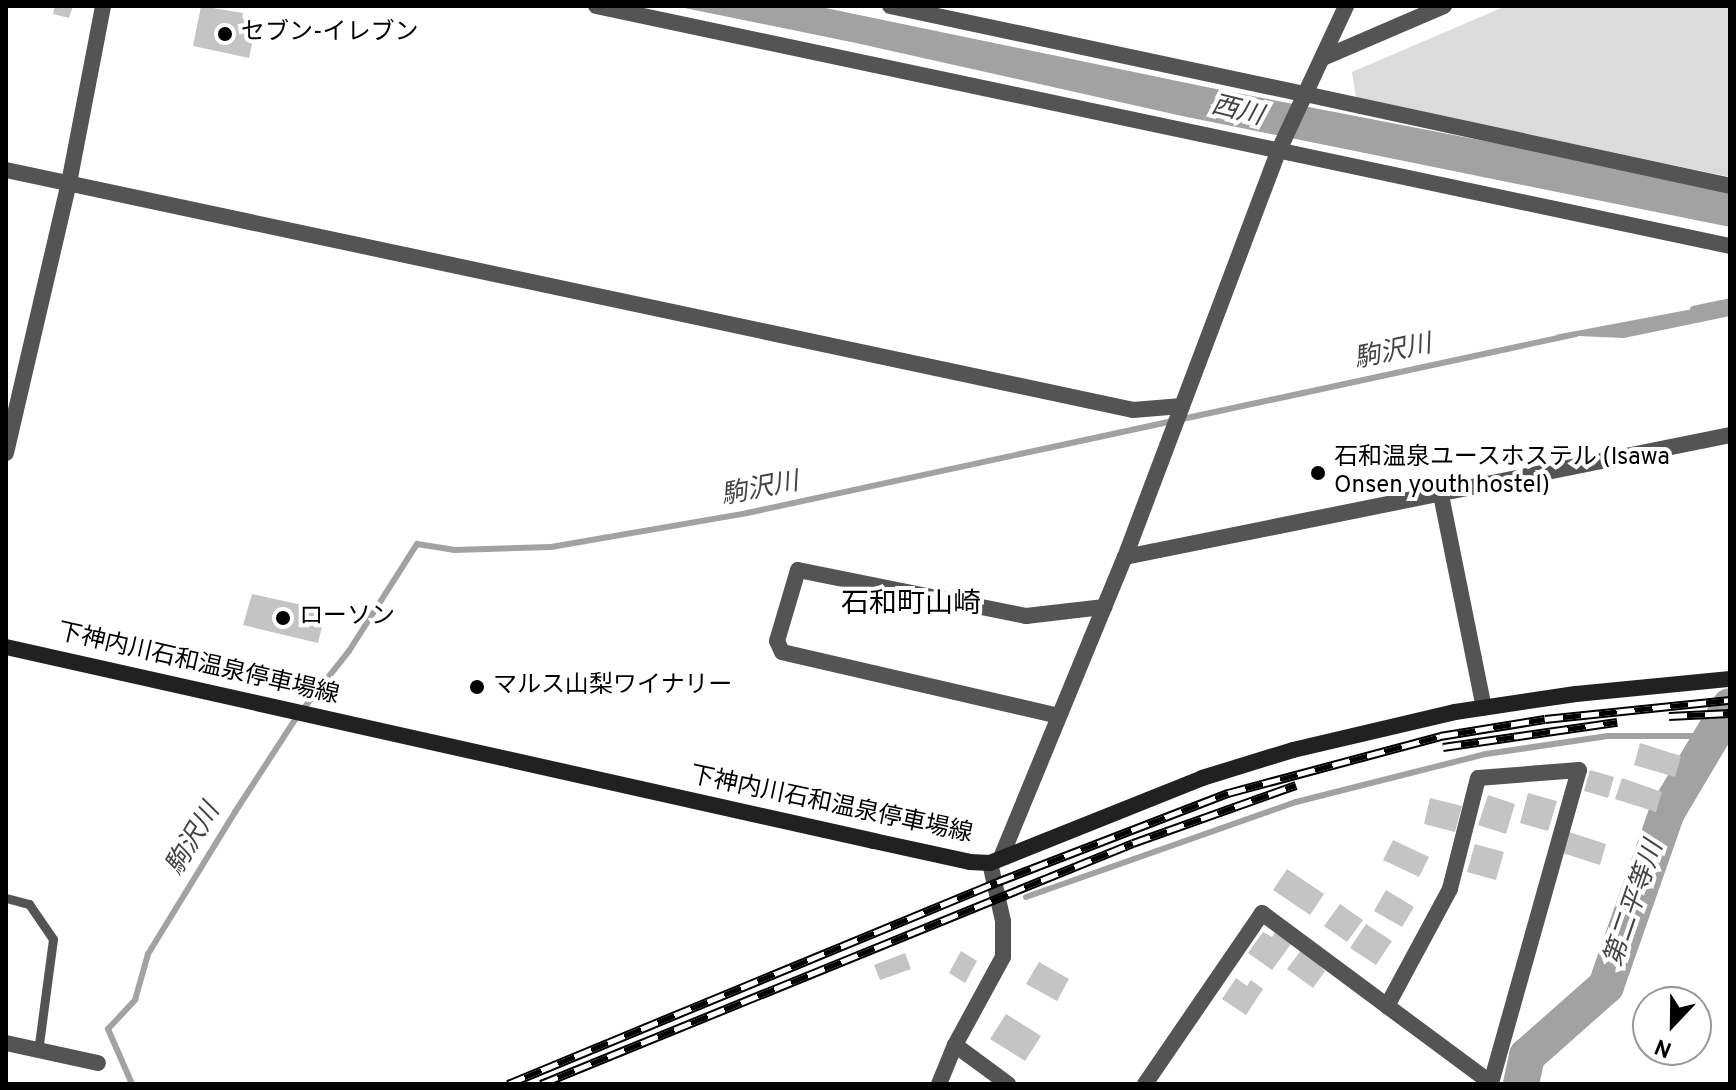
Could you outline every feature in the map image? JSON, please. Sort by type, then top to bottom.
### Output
[{"type":"main road","name":"下神内川石和温泉停車場線","points":[[6,647],[915,850],[996,859],[1202,778],[1293,750],[1484,708],[1576,694],[1727,679]]},
{"type":"street","points":[[6,453],[69,183],[103,6]]},
{"type":"street","points":[[596,6],[1282,144],[1730,246]]},
{"type":"street","points":[[890,6],[1303,98],[1730,186]]},
{"type":"street","points":[[939,1084],[955,1045],[1003,957],[1002,909],[996,859],[1125,557],[1282,144],[1346,6]]},
{"type":"street","points":[[1323,58],[1444,6]]},
{"type":"street","points":[[6,170],[1133,410],[1182,406]]},
{"type":"street","points":[[1125,557],[1730,435]]},
{"type":"street","points":[[1441,495],[1484,708]]},
{"type":"street","points":[[1059,716],[782,652],[777,641],[798,570],[1026,616],[1104,607]]},
{"type":"street","points":[[1145,1084],[1262,913],[1387,1006],[1491,1083],[1579,770],[1478,778],[1450,889],[1387,1006]]},
{"type":"street","points":[[6,1043],[98,1063]]},
{"type":"street","points":[[955,1045],[1008,1084]]},
{"type":"lane","points":[[6,898],[29,904],[53,939],[38,1051]]},
{"type":"shaded area","points":[[1506,6],[1730,6],[1730,177],[1356,98],[1352,72]]},
{"type":"water","name":"西川","points":[[675,6],[816,6],[1216,89],[1577,159],[1730,193],[1730,227],[1182,116]]},
{"type":"water","points":[[1730,302],[1730,316],[1624,338],[1555,335]]},
{"type":"water","points":[[1730,690],[1730,738],[1715,765],[1693,754]]},
{"type":"building","points":[[55,6],[73,6],[69,18],[53,14]]},
{"type":"building","name":"セブン-イレブン","points":[[201,6],[243,13],[242,18],[257,21],[249,58],[193,46]]},
{"type":"building","points":[[252,594],[316,608],[312,622],[322,626],[318,643],[243,625]]},
{"type":"building","points":[[1640,743],[1681,756],[1675,777],[1634,765]]},
{"type":"building","points":[[1590,770],[1614,777],[1608,798],[1584,791]]},
{"type":"building","points":[[1622,778],[1662,792],[1656,812],[1615,799]]},
{"type":"building","points":[[1528,793],[1557,801],[1548,831],[1520,823]]},
{"type":"building","points":[[1488,795],[1515,804],[1506,834],[1478,825]]},
{"type":"building","points":[[1430,798],[1462,806],[1455,832],[1424,824]]},
{"type":"building","points":[[1566,831],[1606,844],[1600,865],[1559,852]]},
{"type":"building","points":[[1393,840],[1429,857],[1419,877],[1383,860]]},
{"type":"building","points":[[1475,844],[1504,852],[1496,880],[1467,872]]},
{"type":"building","points":[[1287,869],[1324,894],[1310,915],[1273,890]]},
{"type":"building","points":[[1386,890],[1414,907],[1402,927],[1374,911]]},
{"type":"building","points":[[1340,904],[1363,920],[1347,942],[1324,926]]},
{"type":"building","points":[[1366,924],[1392,941],[1376,965],[1350,948]]},
{"type":"building","points":[[1263,932],[1272,937],[1275,932],[1291,944],[1272,970],[1248,953]]},
{"type":"building","points":[[1302,949],[1325,971],[1313,988],[1287,969]]},
{"type":"building","points":[[961,951],[977,961],[965,983],[949,973]]},
{"type":"building","points":[[905,953],[911,969],[880,980],[874,965]]},
{"type":"building","points":[[1039,962],[1069,979],[1057,1001],[1026,984]]},
{"type":"building","points":[[1236,978],[1247,986],[1251,980],[1263,989],[1246,1015],[1222,999]]},
{"type":"building","points":[[1006,1014],[1041,1036],[1025,1061],[990,1039]]},
{"type":"waterway","name":"駒沢川","points":[[1693,309],[1730,301]]},
{"type":"waterway","name":"駒沢川","points":[[132,1084],[108,1029],[135,1000],[148,954],[235,812],[296,718],[349,651],[417,544],[454,550],[551,547],[747,513],[1576,334]]},
{"type":"waterway","name":"第二平等川","points":[[1521,1084],[1527,1056],[1606,986],[1667,812],[1730,706]]},
{"type":"waterway","points":[[1026,897],[1296,802],[1486,754],[1608,736],[1710,736]]},
{"type":"railway","points":[[508,1084],[997,882],[1228,793],[1440,736],[1545,719],[1730,700]]},
{"type":"railway","points":[[1669,716],[1730,713]]},
{"type":"railway","points":[[1443,747],[1617,722]]},
{"type":"railway","points":[[541,1084],[1133,843],[1296,785]]},
{"type":"place","name":"セブン-イレブン","points":[[225,34]]},
{"type":"place","name":"石和温泉ユースホステル (Isawa Onsen youth hostel)","points":[[1318,473]]},
{"type":"place","name":"ローソン","points":[[283,618]]},
{"type":"place","name":"マルス山梨ワイナリー","points":[[477,687]]},
{"type":"district","name":"石和町山崎","points":[[911,605]]}]
